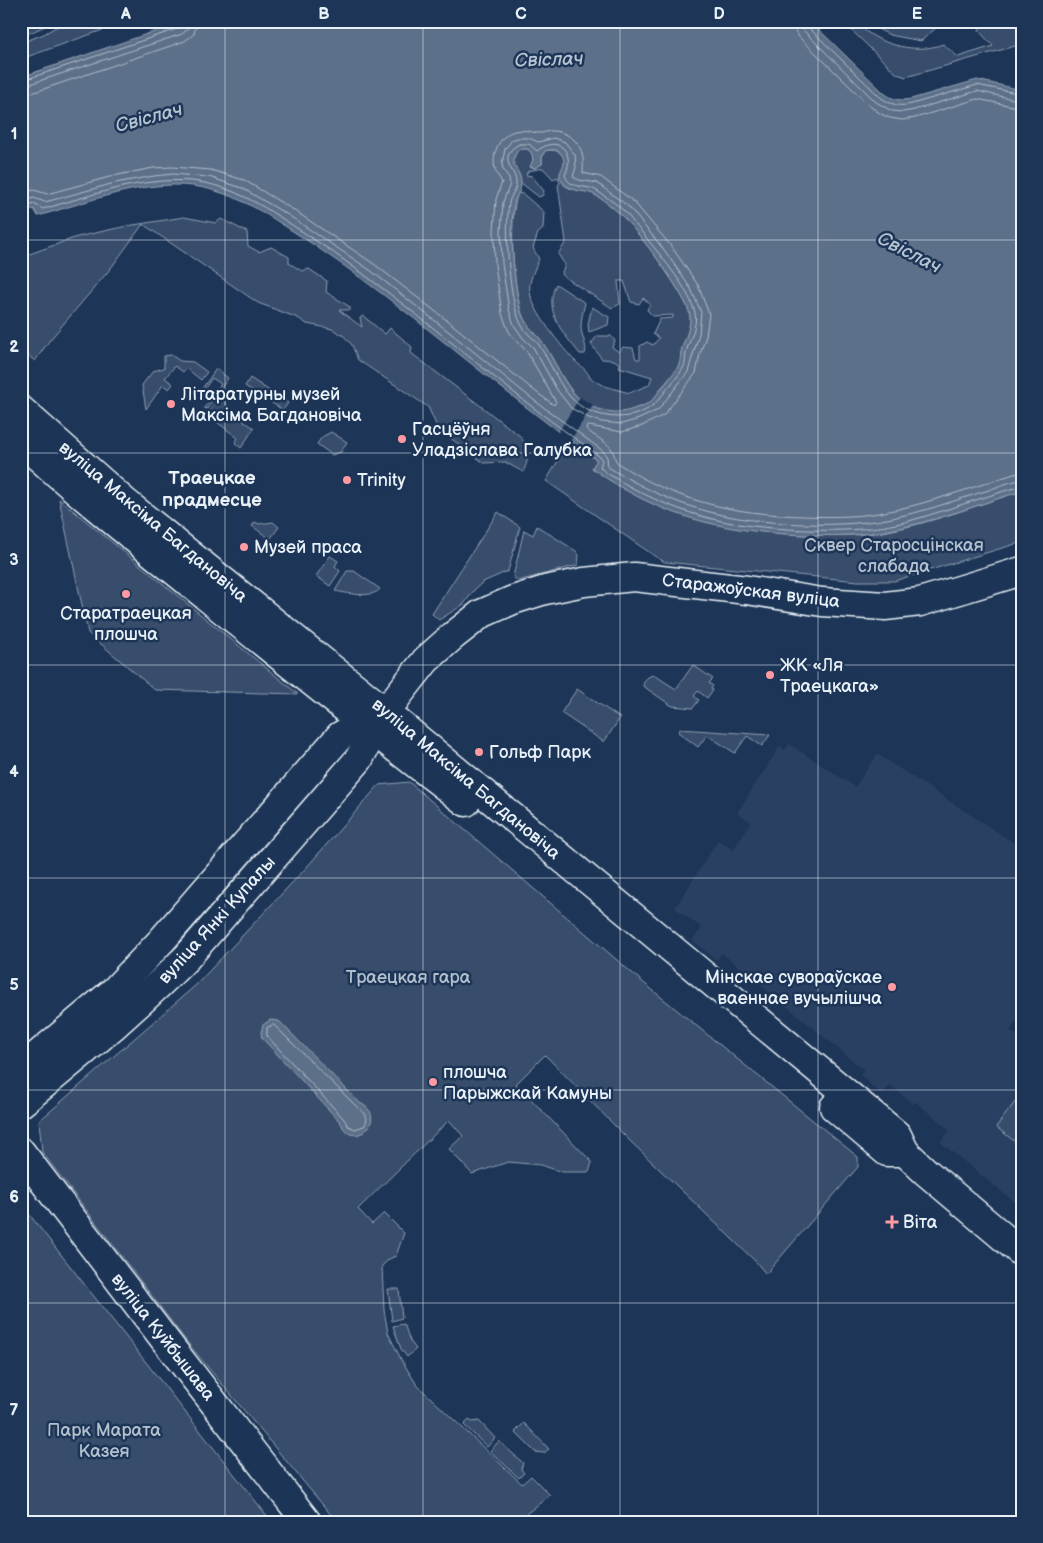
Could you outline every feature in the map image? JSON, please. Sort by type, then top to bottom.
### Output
[{"type":"main road","name":"вуліца Максіма Багдановіча","points":[[21,410],[126,503],[372,713],[474,808],[888,1152],[905,1152],[1022,1253]]},
{"type":"main road","name":"вуліца Максіма Багдановіча","points":[[21,441],[83,496],[326,693],[372,713]]},
{"type":"main road","name":"Старажоўская вуліца","points":[[372,713],[452,636],[480,614],[513,600],[545,590],[584,582],[634,577],[738,589],[822,602],[885,606],[920,602],[1022,571]]},
{"type":"main road","points":[[326,693],[335,714],[338,735],[336,741]]},
{"type":"main road","name":"вуліца Янкі Купалы","points":[[21,1069],[114,991],[162,940],[336,741],[372,713]]},
{"type":"main road","points":[[363,755],[372,713]]},
{"type":"main road","points":[[363,755],[407,744]]},
{"type":"main road","name":"вуліца Янкі Купалы","points":[[21,1103],[84,1053],[160,984],[297,832],[363,755]]},
{"type":"main road","points":[[160,984],[154,977],[150,966],[151,958],[162,940]]},
{"type":"main road","name":"вуліца Куйбышава","points":[[21,1152],[307,1522]]},
{"type":"shaded area","name":"Мінскае сувораўскае ваеннае вучылішча","points":[[789,744],[855,787],[877,754],[1022,848],[1022,1013],[1010,1031],[1022,1039],[1022,1208],[940,1142],[950,1130],[916,1102],[913,1104],[890,1085],[882,1095],[860,1075],[864,1070],[722,953],[716,960],[692,940],[702,928],[675,908],[718,840],[733,850],[751,822],[737,813],[780,746],[785,750]]},
{"type":"green space","points":[[21,21],[56,21],[21,37]]},
{"type":"green space","points":[[66,21],[128,21],[21,59],[21,43],[44,34]]},
{"type":"green space","points":[[842,21],[854,23],[878,39],[896,45],[925,48],[943,44],[958,57],[993,46],[979,31],[982,21],[1022,21],[1022,44],[906,77],[897,74]]},
{"type":"green space","points":[[861,21],[944,21],[921,41],[890,35]]},
{"type":"green space","points":[[519,149],[528,149],[532,154],[533,160],[530,167],[535,168],[542,164],[544,151],[552,150],[561,154],[564,160],[564,167],[560,176],[564,185],[571,189],[593,194],[620,214],[660,263],[681,294],[690,316],[690,324],[681,350],[680,362],[653,399],[643,406],[618,413],[589,405],[579,398],[564,379],[541,340],[524,319],[517,292],[513,256],[513,220],[518,193],[523,194],[544,212],[543,229],[538,233],[533,248],[539,259],[530,284],[532,300],[556,338],[569,355],[586,370],[590,378],[605,386],[629,393],[649,385],[652,377],[619,367],[620,364],[614,360],[602,359],[591,344],[597,336],[611,336],[615,341],[612,347],[619,352],[623,347],[633,348],[636,359],[640,359],[640,346],[647,342],[653,345],[659,338],[653,334],[660,319],[673,318],[673,315],[653,316],[647,310],[650,304],[643,298],[639,304],[631,302],[624,281],[618,281],[620,304],[612,308],[563,276],[562,272],[565,265],[558,254],[566,242],[558,177],[553,179],[543,168],[528,171],[526,175],[532,176],[544,191],[543,195],[539,197],[521,183],[514,163],[515,154]]},
{"type":"green space","points":[[184,217],[216,223],[221,219],[247,232],[248,246],[259,252],[271,247],[289,257],[289,263],[302,271],[309,269],[327,281],[326,292],[350,307],[350,310],[339,310],[362,327],[360,318],[363,316],[385,334],[390,328],[412,347],[411,353],[520,436],[528,454],[523,472],[505,462],[484,463],[438,429],[428,407],[358,360],[352,345],[344,336],[332,329],[307,324],[298,318],[258,303],[143,224],[111,268],[49,341],[35,361],[21,350],[21,257],[77,237],[127,226]]},
{"type":"green space","points":[[556,284],[585,303],[581,327],[586,348],[585,354],[580,354],[567,338],[553,313],[553,294]]},
{"type":"green space","points":[[592,307],[609,317],[608,325],[589,332],[588,324]]},
{"type":"green space","points":[[171,355],[180,361],[193,362],[207,372],[201,380],[186,368],[183,372],[175,366],[165,378],[173,384],[169,389],[163,385],[146,409],[142,385],[153,371],[164,368],[164,356]]},
{"type":"green space","points":[[216,369],[228,378],[207,409],[204,408],[221,384],[212,378],[198,398],[196,397]]},
{"type":"green space","points":[[250,378],[288,403],[283,410],[245,386]]},
{"type":"green space","points":[[220,396],[235,415],[254,428],[241,448],[235,443],[238,438],[209,416],[211,413],[209,411]]},
{"type":"green space","points":[[331,432],[347,442],[341,452],[332,455],[317,444],[322,437]]},
{"type":"green space","name":"Сквер Старосцінская слабада","points":[[570,441],[597,460],[592,468],[642,499],[694,519],[749,530],[826,536],[883,532],[936,519],[1022,491],[1022,542],[894,581],[858,581],[665,562],[546,481]]},
{"type":"green space","name":"Старатраецкая плошча","points":[[59,499],[298,694],[155,690],[88,633]]},
{"type":"green space","points":[[498,512],[520,527],[508,571],[483,582],[474,590],[464,604],[439,620],[432,614]]},
{"type":"green space","points":[[255,522],[259,524],[273,522],[279,527],[270,539],[252,526]]},
{"type":"green space","points":[[537,526],[576,551],[579,555],[578,565],[518,581],[513,577],[524,530],[533,535]]},
{"type":"green space","points":[[330,556],[338,561],[335,566],[340,571],[330,586],[316,576]]},
{"type":"green space","points":[[347,571],[354,571],[380,589],[365,595],[335,591]]},
{"type":"green space","points":[[693,665],[713,679],[709,683],[713,686],[711,689],[713,690],[707,698],[698,691],[694,696],[699,700],[693,708],[672,706],[643,686],[647,678],[654,675],[676,689]]},
{"type":"green space","points":[[577,689],[620,718],[604,742],[561,713]]},
{"type":"green space","points":[[680,729],[770,735],[762,746],[747,736],[735,753],[707,735],[698,747],[678,732]]},
{"type":"green space","name":"Траецкая гара","points":[[409,782],[645,984],[858,1157],[858,1167],[766,1274],[545,1055],[516,1084],[592,1162],[589,1172],[562,1172],[541,1165],[508,1162],[472,1174],[449,1149],[463,1136],[449,1120],[358,1209],[372,1224],[384,1213],[404,1233],[396,1256],[389,1259],[382,1266],[384,1310],[388,1333],[417,1385],[522,1484],[531,1476],[550,1495],[516,1522],[337,1522],[187,1342],[42,1152],[39,1121],[196,985],[305,869],[379,785]]},
{"type":"green space","points":[[1022,1093],[1022,1147],[996,1127]]},
{"type":"green space","name":"Парк Марата Казея","points":[[21,1204],[272,1522],[21,1522]]},
{"type":"green space","points":[[388,1289],[399,1289],[402,1318],[392,1321]]},
{"type":"green space","points":[[404,1324],[410,1341],[416,1349],[407,1357],[401,1349],[393,1326]]},
{"type":"green space","points":[[469,1420],[472,1422],[479,1421],[495,1438],[487,1447],[464,1425]]},
{"type":"green space","points":[[524,1423],[549,1449],[544,1453],[535,1452],[515,1432]]},
{"type":"green space","points":[[499,1441],[523,1463],[521,1469],[524,1473],[519,1478],[490,1451]]},
{"type":"water","name":"Свіслач","points":[[185,21],[810,21],[884,93],[894,99],[911,99],[977,80],[1022,90],[1022,491],[902,528],[874,533],[844,535],[805,535],[747,530],[693,519],[667,510],[617,485],[592,468],[597,460],[524,406],[418,321],[308,241],[254,207],[239,200],[209,189],[193,186],[154,186],[115,193],[38,216],[34,209],[21,215],[21,77]],"holes":[[[519,149],[528,149],[532,154],[533,160],[530,167],[535,168],[542,164],[542,157],[545,151],[558,151],[564,161],[560,175],[562,181],[574,189],[596,196],[627,221],[660,263],[681,294],[687,307],[690,316],[689,325],[681,352],[680,363],[671,377],[650,402],[645,405],[622,412],[615,412],[594,408],[583,402],[568,385],[543,343],[522,315],[514,271],[512,242],[514,204],[521,186],[520,175],[514,160]]]},
{"type":"water","points":[[270,1020],[279,1021],[360,1103],[369,1109],[372,1117],[371,1124],[366,1130],[360,1134],[353,1135],[346,1131],[341,1123],[262,1038],[263,1025]]},
{"type":"pier","points":[[580,397],[593,405],[569,443],[557,434]]},
{"type":"place","name":"Літаратурны музей Максіма Багдановіча","points":[[171,404]]},
{"type":"place","name":"Гасцёўня Уладзіслава Галубка","points":[[402,439]]},
{"type":"place","name":"Trinity","points":[[347,480]]},
{"type":"place","name":"Музей праса","points":[[244,547]]},
{"type":"place","name":"Старатраецкая плошча","points":[[126,594]]},
{"type":"place","name":"ЖК «Ля Траецкага»","points":[[770,675]]},
{"type":"place","name":"Гольф Парк","points":[[479,752]]},
{"type":"place","name":"Мінскае сувораўскае ваеннае вучылішча","points":[[892,987]]},
{"type":"place","name":"плошча Парыжскай Камуны","points":[[433,1082]]},
{"type":"place","name":"Віта","points":[[892,1222]]},
{"type":"district","name":"Траецкае прадмесце","points":[[212,489]]}]
